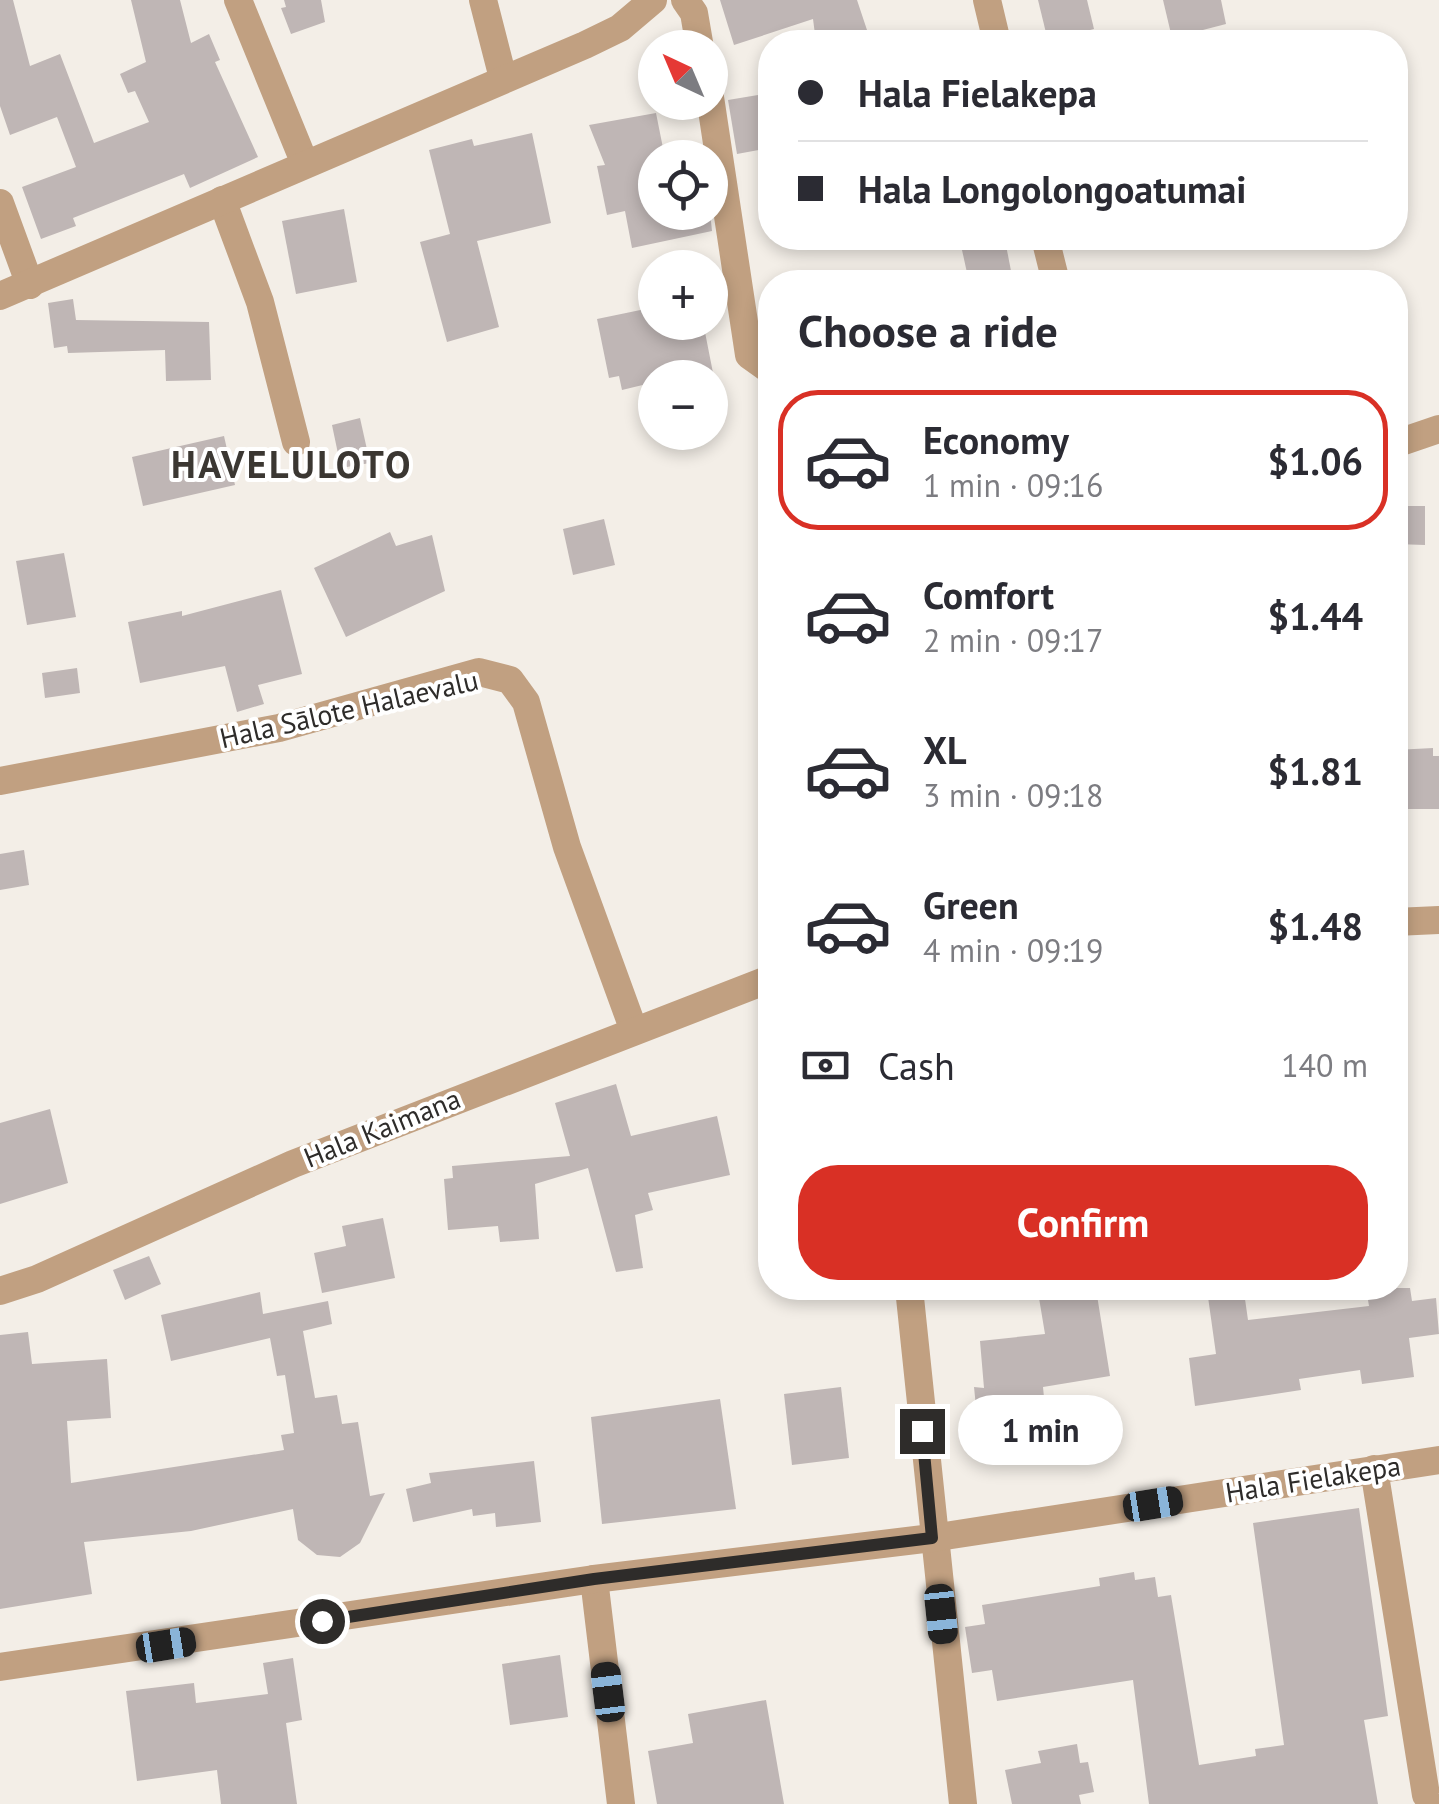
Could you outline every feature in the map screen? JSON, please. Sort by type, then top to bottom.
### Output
[{"type":"street","points":[[238,0],[305,164]]},
{"type":"street","points":[[483,0],[503,78]]},
{"type":"street","points":[[0,296],[620,28],[653,0]]},
{"type":"street","points":[[685,0],[694,13],[697,30]]},
{"type":"street","points":[[986,0],[994,30]]},
{"type":"street","points":[[714,120],[750,355],[758,361]]},
{"type":"street","points":[[222,200],[260,302],[296,442]]},
{"type":"street","points":[[0,203],[30,285]]},
{"type":"street","points":[[1408,440],[1439,429]]},
{"type":"street","name":"Hala Sālote Halaevalu","points":[[0,782],[280,728],[479,672],[510,680],[526,702],[567,847],[634,1028]]},
{"type":"street","points":[[1408,921],[1439,920]]},
{"type":"street","name":"Hala Kaimana","points":[[0,1291],[38,1278],[293,1164],[634,1028],[758,983]]},
{"type":"street","points":[[910,1300],[962,1804]]},
{"type":"street","name":"Hala Fielakepa","points":[[0,1667],[594,1579],[932,1538],[1439,1460]]},
{"type":"street","points":[[1374,1470],[1426,1796],[1435,1804]]},
{"type":"street","points":[[594,1579],[622,1804]]},
{"type":"building","points":[[0,0],[13,0],[30,66],[60,54],[94,143],[149,122],[135,91],[128,93],[120,74],[146,62],[131,0],[180,0],[191,43],[209,34],[220,60],[215,62],[258,157],[190,188],[184,174],[73,218],[76,226],[41,239],[22,187],[76,167],[57,117],[10,135],[0,106]]},
{"type":"building","points":[[284,0],[321,0],[325,22],[291,34],[281,8],[286,7]]},
{"type":"building","points":[[720,0],[857,0],[867,30],[814,30],[813,19],[780,30],[758,30],[758,37],[734,45]]},
{"type":"building","points":[[1038,0],[1087,0],[1094,29],[1045,30]]},
{"type":"building","points":[[1163,0],[1221,0],[1226,24],[1203,30],[1170,30]]},
{"type":"building","points":[[758,95],[758,150],[737,154],[728,100]]},
{"type":"building","points":[[638,116],[638,120],[657,120],[661,140],[638,140],[638,230],[712,231],[632,248],[625,211],[607,215],[597,166],[605,165],[589,125]]},
{"type":"building","points":[[532,133],[551,223],[477,241],[499,327],[447,342],[420,242],[450,234],[429,150],[472,139],[474,146]]},
{"type":"building","points":[[344,209],[357,282],[296,294],[282,221]]},
{"type":"building","points":[[962,250],[1007,250],[1011,270],[966,270]]},
{"type":"building","points":[[73,299],[76,320],[209,322],[211,380],[166,381],[165,350],[68,353],[67,346],[54,348],[48,303]]},
{"type":"building","points":[[638,311],[638,340],[707,340],[710,360],[638,360],[638,386],[622,390],[619,376],[609,378],[597,319]]},
{"type":"building","points":[[360,418],[370,463],[341,468],[332,425]]},
{"type":"building","points":[[224,436],[235,485],[143,506],[132,457]]},
{"type":"building","points":[[1408,506],[1425,506],[1425,545],[1408,544]]},
{"type":"building","points":[[604,519],[615,565],[573,575],[563,529]]},
{"type":"building","points":[[390,532],[396,546],[432,535],[445,591],[346,637],[314,568]]},
{"type":"building","points":[[64,553],[76,617],[27,625],[16,561]]},
{"type":"building","points":[[281,590],[302,674],[258,685],[264,704],[237,712],[225,666],[140,683],[128,622],[182,611],[182,616]]},
{"type":"building","points":[[77,668],[80,693],[45,698],[42,673]]},
{"type":"building","points":[[1433,748],[1433,756],[1439,756],[1439,809],[1408,809],[1408,749]]},
{"type":"building","points":[[24,850],[29,885],[0,890],[0,854]]},
{"type":"building","points":[[616,1084],[631,1136],[717,1116],[730,1175],[648,1193],[653,1210],[635,1215],[643,1268],[616,1272],[588,1168],[535,1184],[539,1239],[500,1242],[498,1226],[448,1230],[444,1179],[453,1178],[452,1166],[570,1156],[555,1103]]},
{"type":"building","points":[[50,1109],[68,1183],[0,1204],[0,1123]]},
{"type":"building","points":[[383,1218],[395,1278],[322,1293],[314,1253],[346,1246],[342,1226]]},
{"type":"building","points":[[149,1256],[161,1284],[125,1300],[113,1270]]},
{"type":"building","points":[[1408,1288],[1412,1301],[1436,1298],[1439,1334],[1409,1338],[1414,1377],[1362,1384],[1360,1370],[1299,1379],[1301,1390],[1195,1406],[1189,1358],[1216,1354],[1208,1300],[1245,1300],[1248,1320],[1369,1306],[1368,1300],[1408,1300]]},
{"type":"building","points":[[260,1292],[263,1314],[328,1301],[332,1324],[303,1331],[315,1398],[337,1395],[342,1424],[358,1422],[370,1496],[385,1493],[360,1543],[340,1557],[317,1555],[298,1540],[293,1509],[191,1531],[84,1542],[92,1594],[0,1609],[0,1335],[28,1332],[32,1364],[107,1359],[111,1418],[67,1421],[71,1483],[284,1450],[281,1435],[294,1433],[285,1375],[277,1376],[270,1338],[171,1361],[161,1315]]},
{"type":"building","points":[[1039,1300],[1098,1300],[1110,1376],[1043,1387],[1048,1439],[980,1446],[974,1387],[984,1388],[980,1341],[1045,1334]]},
{"type":"building","points":[[841,1387],[849,1458],[792,1465],[784,1394]]},
{"type":"building","points":[[720,1399],[736,1509],[602,1524],[591,1417]]},
{"type":"building","points":[[534,1461],[541,1522],[496,1527],[495,1513],[473,1516],[472,1509],[413,1522],[406,1489],[431,1483],[429,1473]]},
{"type":"building","points":[[1359,1508],[1388,1716],[1364,1720],[1378,1804],[1149,1804],[1133,1680],[997,1701],[992,1670],[972,1673],[965,1627],[985,1624],[982,1605],[1100,1586],[1099,1578],[1134,1572],[1135,1580],[1155,1577],[1158,1597],[1171,1595],[1199,1765],[1256,1756],[1255,1749],[1284,1745],[1253,1523]]},
{"type":"building","points":[[560,1655],[568,1717],[510,1725],[502,1664]]},
{"type":"building","points":[[293,1658],[302,1720],[286,1723],[297,1804],[221,1804],[217,1770],[137,1781],[126,1691],[194,1683],[196,1703],[268,1694],[263,1663]]},
{"type":"building","points":[[766,1700],[784,1804],[657,1804],[648,1751],[693,1743],[688,1714]]},
{"type":"building","points":[[1077,1744],[1080,1763],[1088,1762],[1094,1792],[1079,1795],[1081,1804],[1012,1804],[1005,1770],[1041,1763],[1038,1751]]},
{"type":"district","name":"HAVELULOTO","points":[[292,465]]},
{"type":"route","points":[[322,1621],[594,1579],[932,1538],[922,1431]]}]
